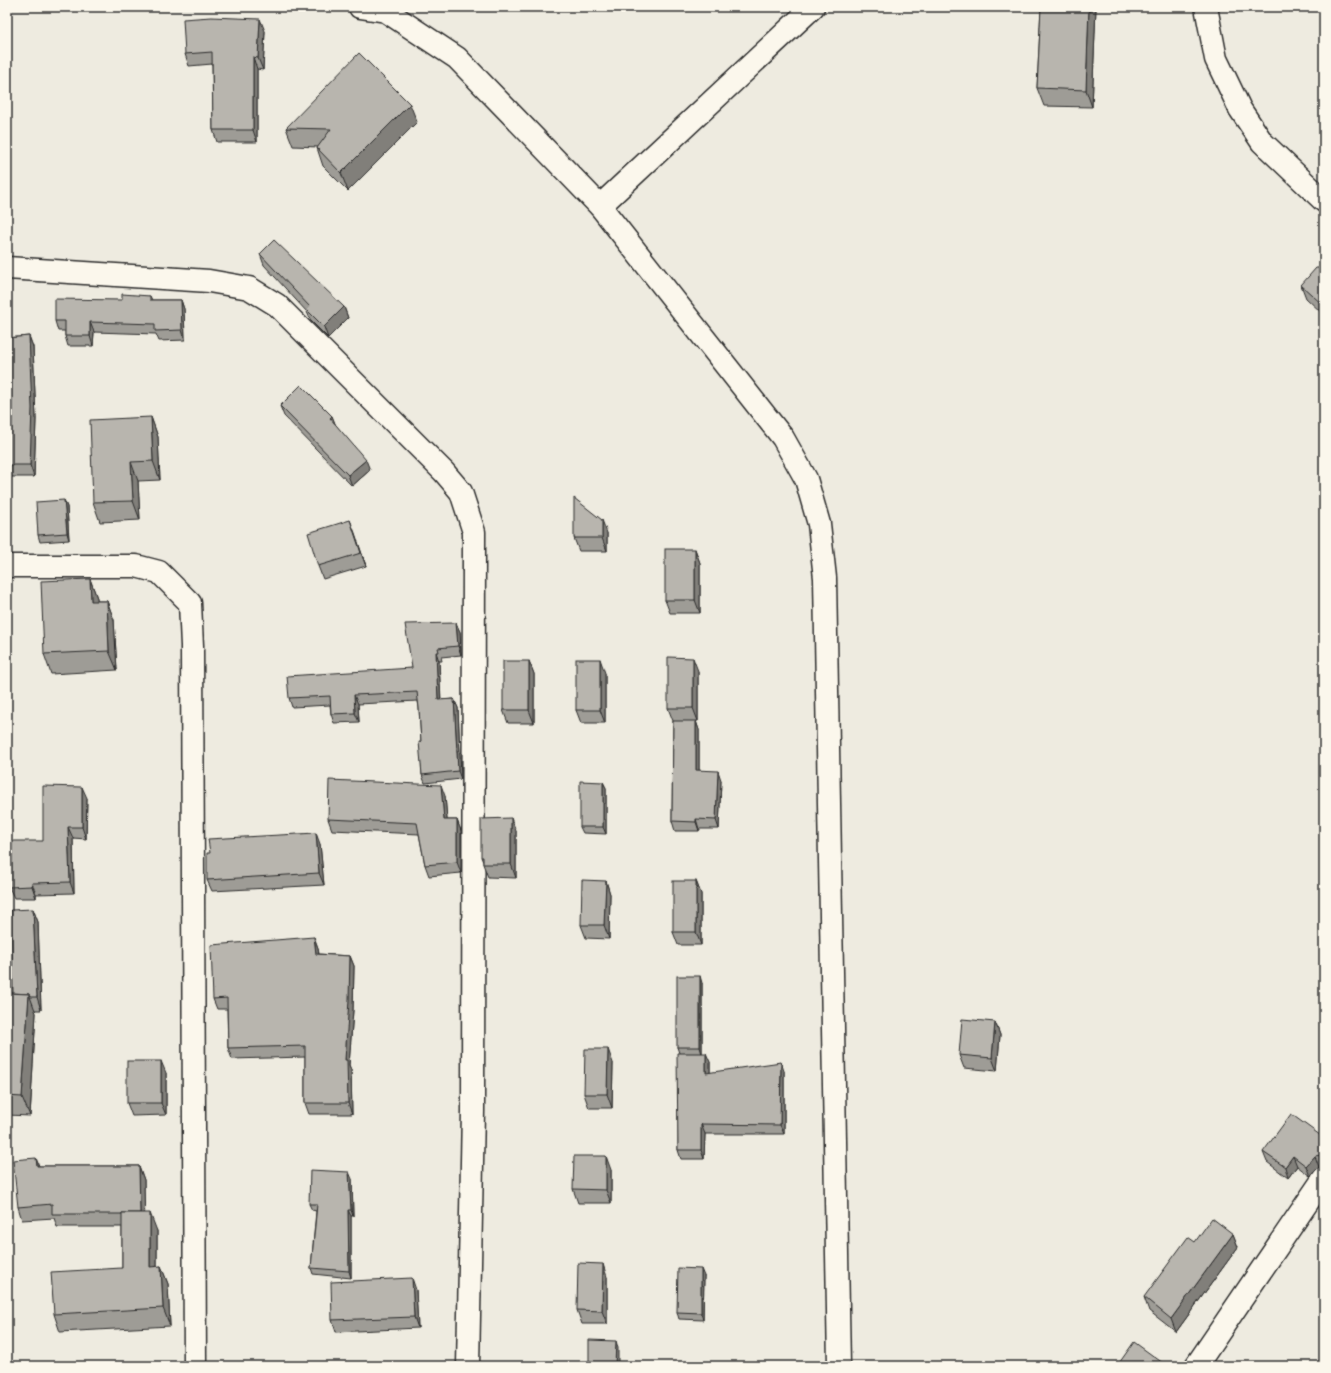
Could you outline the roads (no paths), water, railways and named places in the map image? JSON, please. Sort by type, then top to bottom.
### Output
[{"type":"street","points":[[360,7],[386,11],[457,58],[600,206],[783,438],[806,479],[819,524],[825,578],[839,1366]]},
{"type":"street","points":[[600,206],[814,7]]},
{"type":"street","points":[[1206,7],[1216,59],[1240,108],[1262,142],[1324,201]]},
{"type":"street","points":[[7,268],[209,281],[249,288],[277,306],[444,472],[461,492],[474,532],[474,1111],[468,1366]]},
{"type":"street","points":[[7,566],[136,566],[159,572],[190,603],[192,646],[195,1366]]},
{"type":"street","points":[[1196,1366],[1324,1178]]}]
